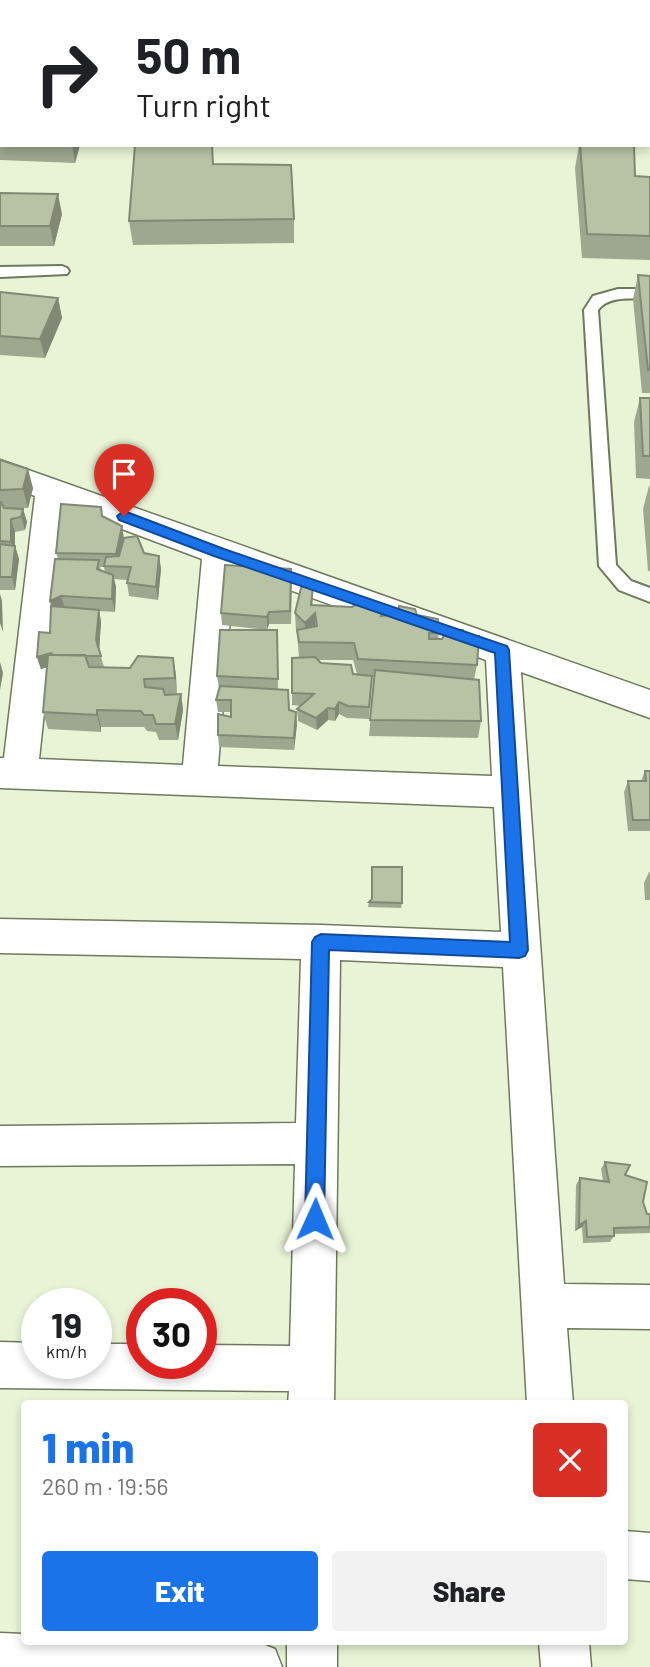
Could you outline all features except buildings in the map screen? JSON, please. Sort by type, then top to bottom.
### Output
[{"type":"street","points":[[0,471],[219,552],[650,704]]},
{"type":"street","points":[[52,489],[10,773],[510,792]]},
{"type":"street","points":[[200,782],[219,552]]},
{"type":"street","points":[[502,650],[519,950],[550,1400]]},
{"type":"street","points":[[0,936],[321,942],[519,950]]},
{"type":"street","points":[[0,1365],[311,1387],[321,942]]},
{"type":"street","points":[[0,1146],[316,1143]]},
{"type":"street","points":[[545,1306],[650,1307]]},
{"type":"street","points":[[628,1555],[650,1557]]},
{"type":"street","points":[[312,1645],[312,1667]]},
{"type":"street","points":[[564,1645],[566,1667]]},
{"type":"street","points":[[0,1658],[257,1667]]},
{"type":"lane","points":[[0,272],[62,271]]},
{"type":"lane","points":[[650,294],[618,294],[598,300],[590,310],[608,566],[618,582],[633,591],[650,595]]},
{"type":"route","points":[[124,516],[219,552],[502,650],[519,950],[321,942],[315,1219]]}]
